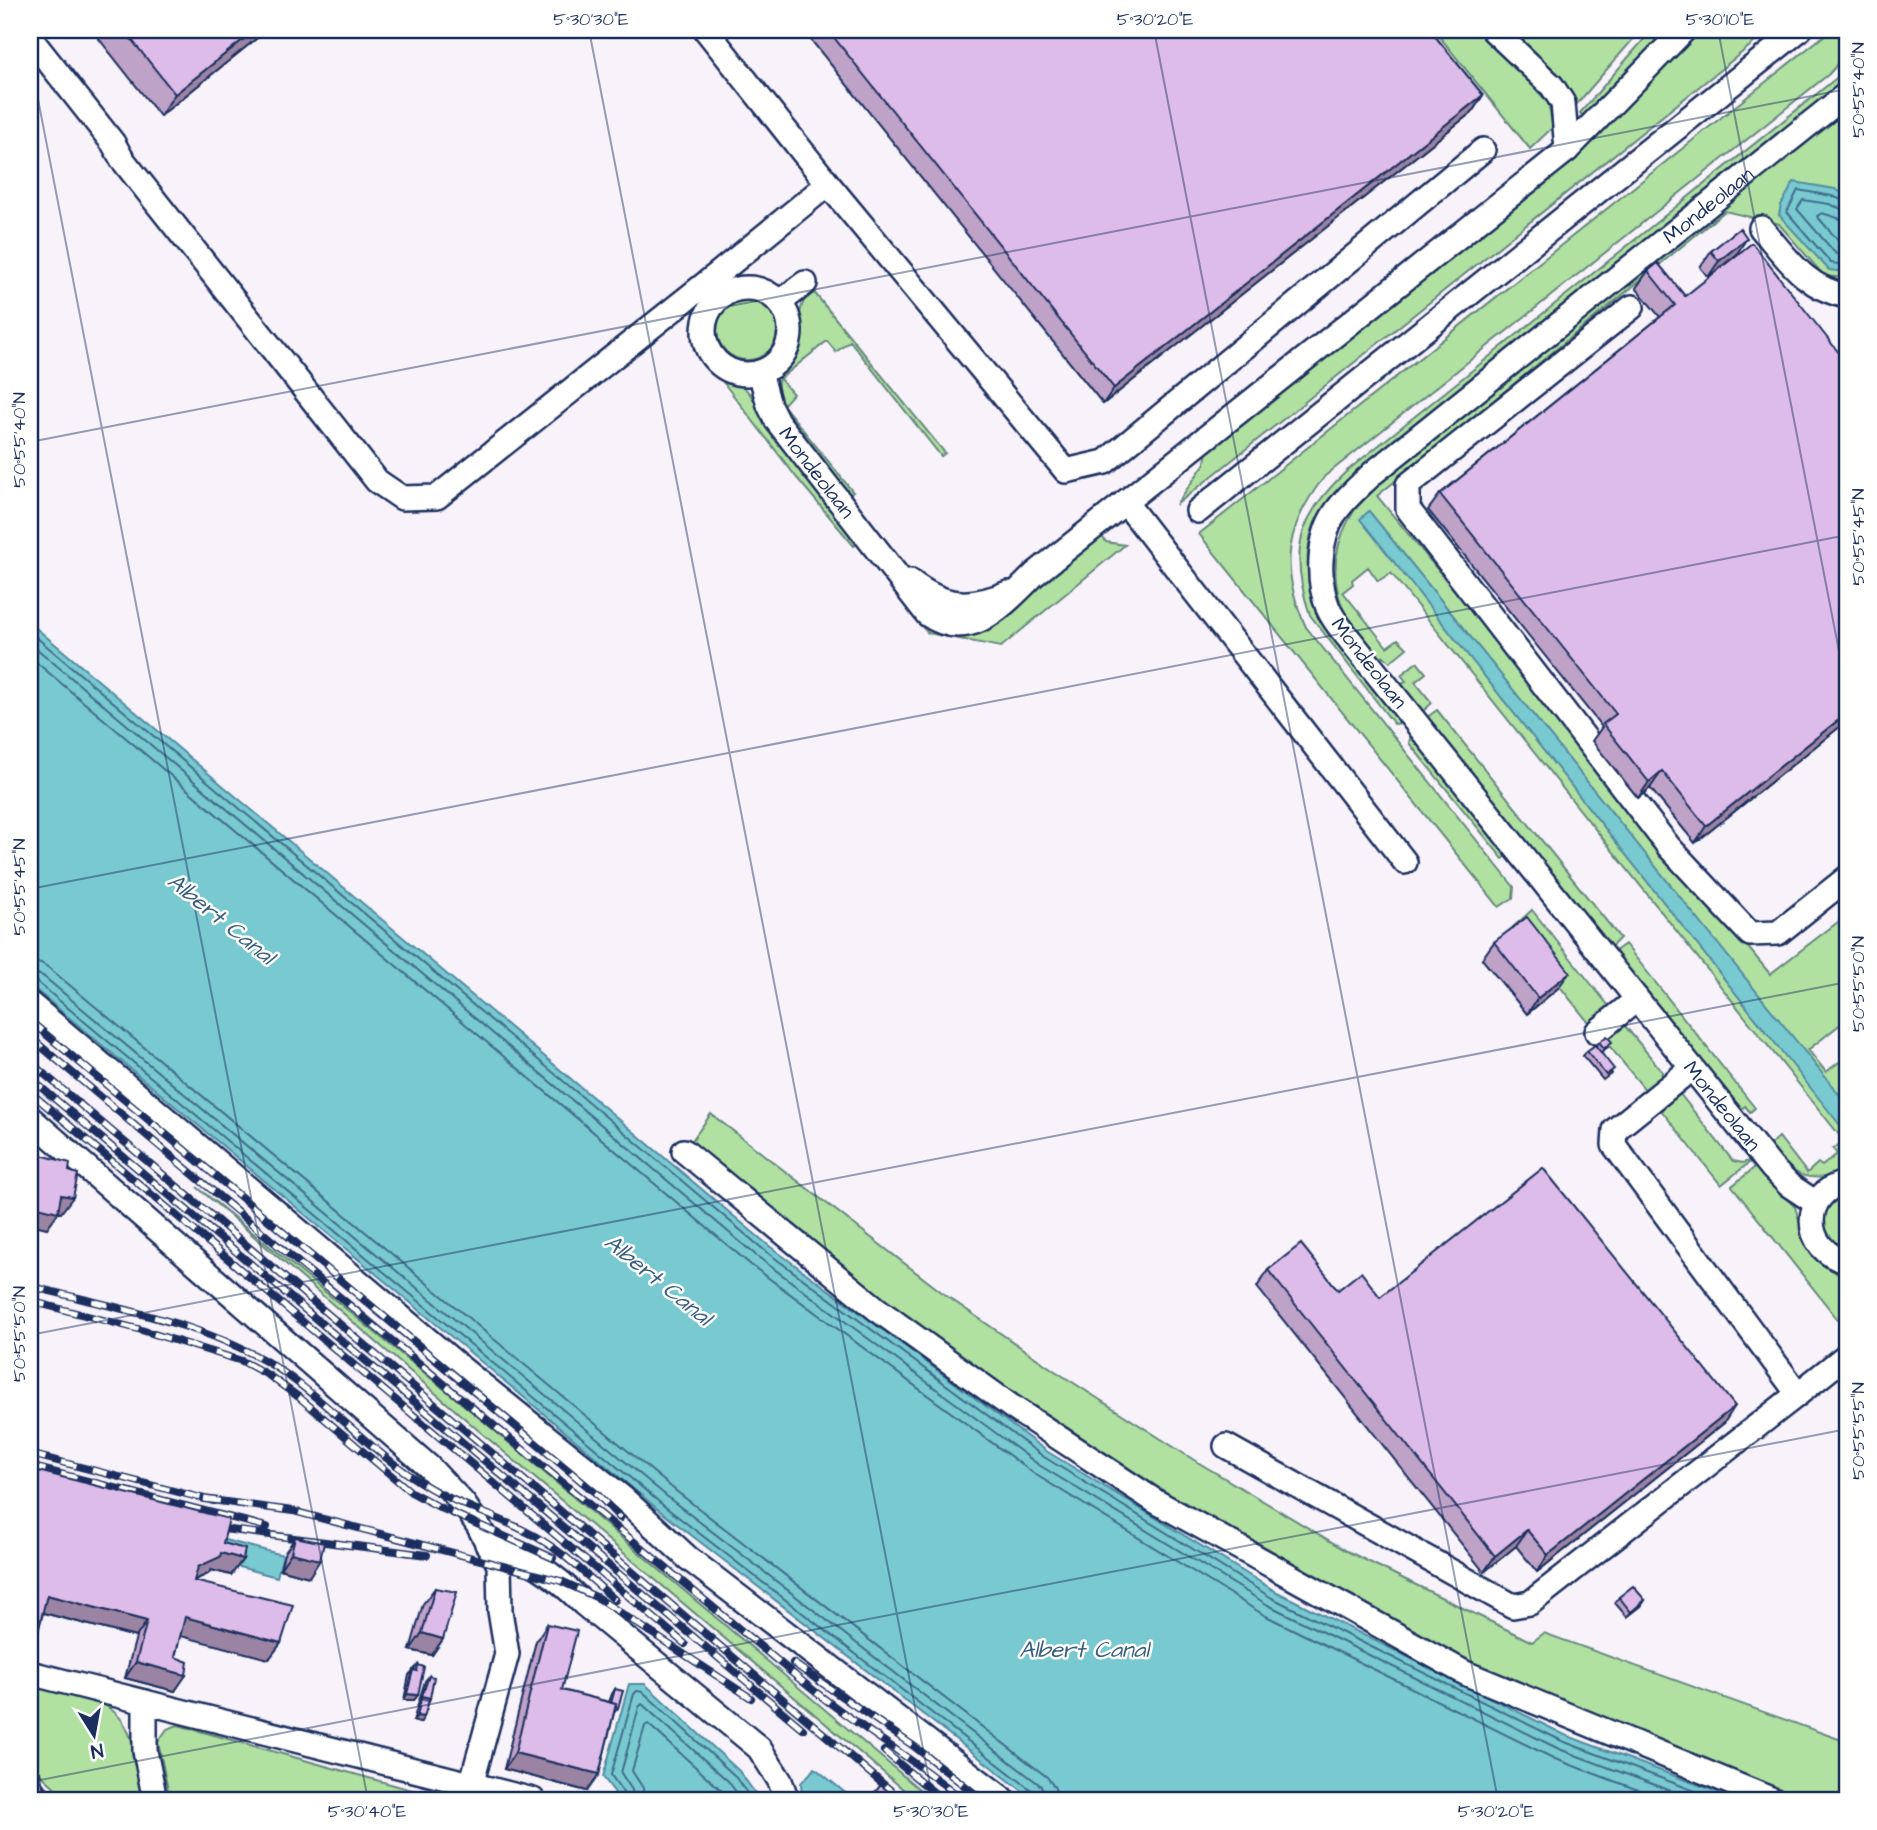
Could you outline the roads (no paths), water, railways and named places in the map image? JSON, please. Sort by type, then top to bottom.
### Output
[{"type":"street","points":[[706,30],[828,184],[1066,471],[1105,462],[1483,150]]},
{"type":"street","points":[[1493,30],[1552,86],[1563,103],[1567,150]]},
{"type":"street","points":[[1405,862],[1125,502],[1567,150],[1684,30]]},
{"type":"street","points":[[1199,511],[1799,30]]},
{"type":"street","points":[[30,38],[113,143],[122,159],[377,481],[402,498],[437,497],[719,274],[828,184]]},
{"type":"street","name":"Mondeolaan","points":[[1816,1203],[1788,1185],[1772,1168],[1338,624],[1329,611],[1322,585],[1322,554],[1325,533],[1334,514],[1373,473],[1847,94]]},
{"type":"street","points":[[1761,228],[1807,280],[1830,293],[1847,296]]},
{"type":"street","points":[[780,302],[805,283]]},
{"type":"street","points":[[742,289],[762,289],[780,302],[789,325],[788,345],[778,362],[760,372],[736,372],[716,361],[705,335],[707,316],[717,300],[725,294],[742,289]]},
{"type":"street","points":[[1632,307],[1408,485],[1408,509],[1669,847],[1750,934],[1779,933],[1847,878]]},
{"type":"street","name":"Mondeolaan","points":[[760,372],[777,422],[889,564],[935,598],[953,603],[977,604],[1021,588],[1125,502]]},
{"type":"street","points":[[1598,1032],[1637,999]]},
{"type":"street","points":[[30,1004],[462,1369],[624,1499],[688,1558],[1004,1800]]},
{"type":"street","points":[[1692,1068],[1615,1130],[1614,1145],[1798,1394]]},
{"type":"street","points":[[30,1118],[429,1467],[463,1503],[499,1564],[500,1611],[507,1654],[471,1784]]},
{"type":"street","points":[[684,1151],[878,1310],[1012,1406],[1155,1501],[1465,1673],[1773,1800]]},
{"type":"street","points":[[1847,1183],[1833,1187],[1816,1203],[1812,1224],[1819,1245],[1835,1258],[1847,1262]]},
{"type":"street","points":[[1226,1446],[1513,1605],[1530,1603],[1847,1354]]},
{"type":"street","points":[[487,1544],[521,1555],[561,1581],[584,1604],[759,1748],[780,1781],[787,1800]]},
{"type":"street","points":[[30,1673],[533,1800]]},
{"type":"street","points":[[145,1702],[145,1751],[155,1800]]},
{"type":"water","points":[[1794,182],[1835,189],[1847,196],[1847,272],[1829,270],[1779,215],[1781,205]]},
{"type":"water","points":[[1369,511],[1847,1104],[1847,1134],[1360,519]]},
{"type":"water","name":"Albert Canal","points":[[30,623],[768,1245],[1048,1452],[1275,1591],[1565,1735],[1739,1800],[1034,1800],[660,1511],[30,985]]},
{"type":"water","points":[[217,1538],[283,1555],[277,1577],[235,1566]]},
{"type":"water","points":[[629,1684],[645,1684],[739,1771],[760,1800],[619,1798],[603,1777]]},
{"type":"water","points":[[815,1768],[854,1800],[806,1800],[802,1797],[801,1783]]},
{"type":"railway","points":[[30,1021],[598,1495],[620,1518]]},
{"type":"railway","points":[[30,1037],[802,1681],[963,1800]]},
{"type":"railway","points":[[30,1062],[902,1800]]},
{"type":"railway","points":[[30,1078],[803,1729]]},
{"type":"railway","points":[[37,1098],[685,1644]]},
{"type":"railway","points":[[30,1286],[192,1329],[253,1354],[299,1384],[410,1476],[551,1546],[615,1600]]},
{"type":"railway","points":[[30,1301],[138,1329],[242,1361],[268,1375],[300,1398],[411,1492],[553,1558]]},
{"type":"railway","points":[[30,1454],[213,1501]]},
{"type":"railway","points":[[30,1466],[267,1527]]},
{"type":"railway","points":[[204,1499],[293,1511],[561,1581],[598,1598],[751,1698]]},
{"type":"railway","points":[[208,1527],[427,1555]]},
{"type":"railway","points":[[793,1663],[915,1747],[983,1800]]},
{"type":"railway","points":[[884,1751],[943,1800]]},
{"type":"railway","points":[[30,1776],[57,1800]]}]
